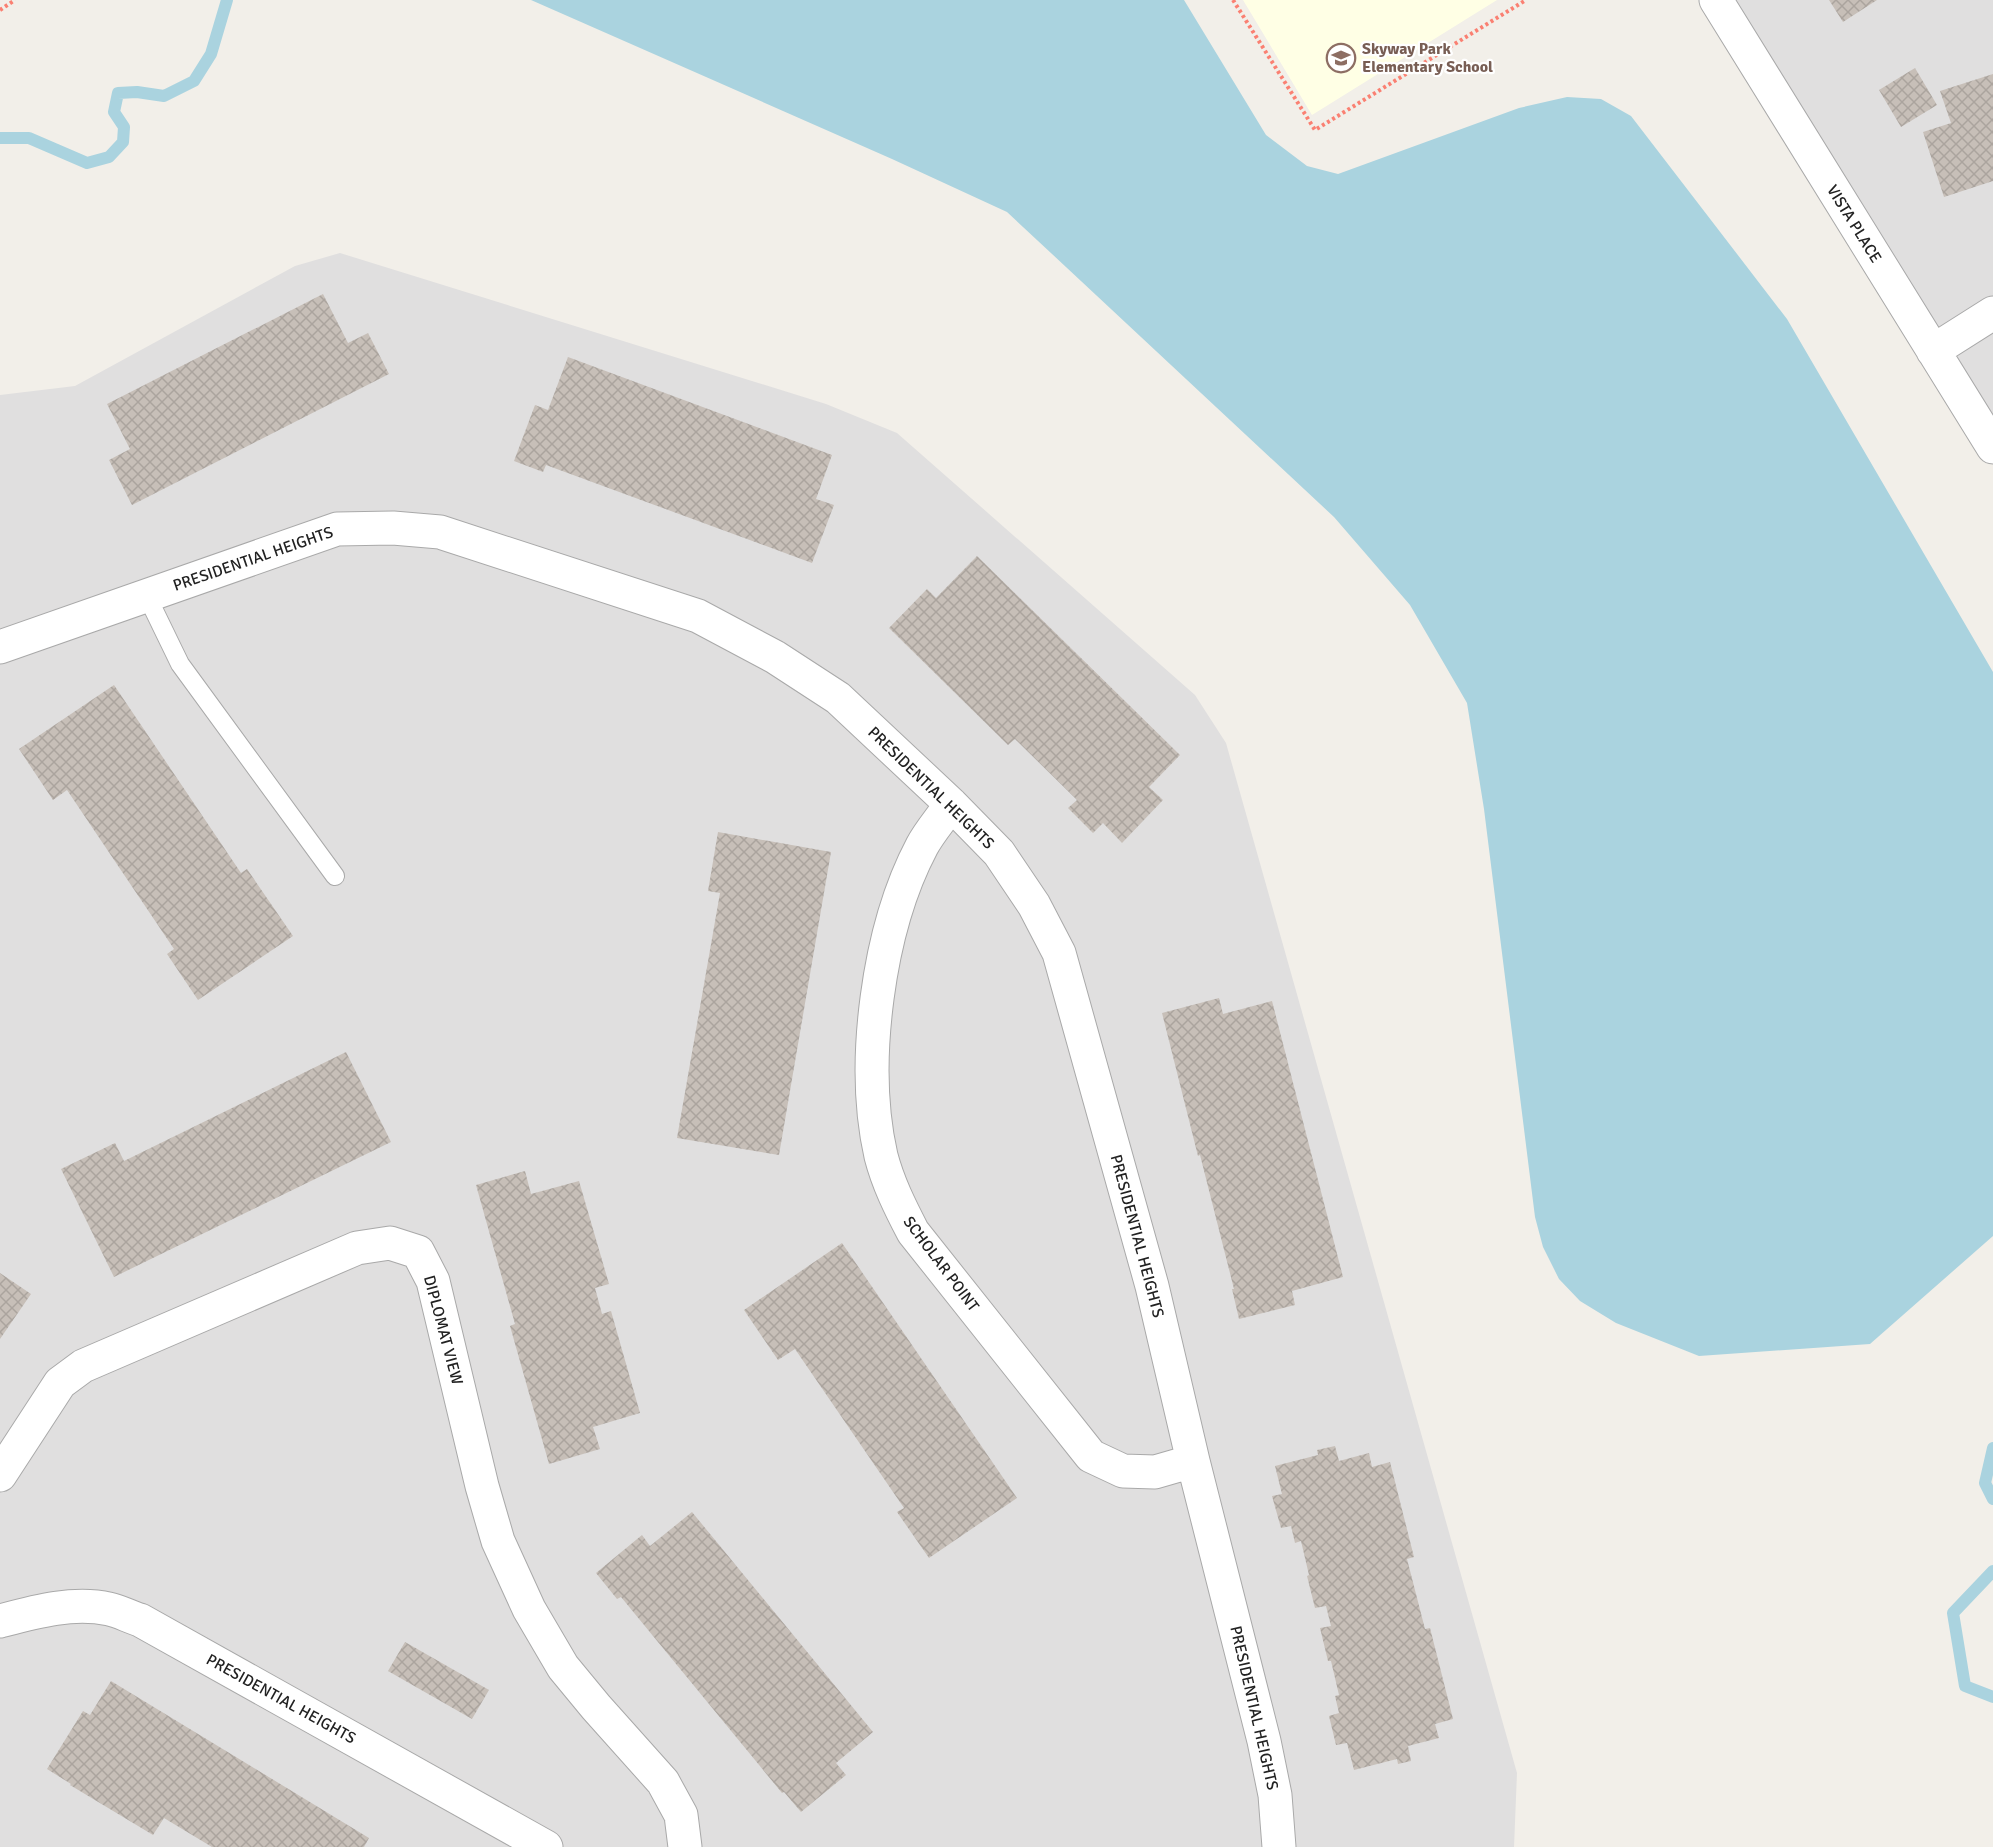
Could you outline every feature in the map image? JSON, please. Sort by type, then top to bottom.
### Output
[{"type":"street","name":"VISTA PLACE","points":[[1716,0],[1993,447]]},
{"type":"street","points":[[1934,351],[1993,313]]},
{"type":"street","name":"PRESIDENTIAL HEIGHTS","points":[[0,647],[338,529],[393,528],[440,532],[698,616],[775,657],[838,698],[951,804],[999,854],[1034,905],[1059,953],[1152,1286],[1193,1461],[1264,1741],[1275,1795],[1279,1847]]},
{"type":"street","name":"SCHOLAR POINT","points":[[951,804],[923,845],[905,885],[891,929],[875,1001],[872,1096],[882,1156],[896,1199],[913,1232],[1091,1456],[1123,1471],[1133,1472],[1155,1472],[1193,1461]]},
{"type":"street","name":"DIPLOMAT VIEW","points":[[0,1475],[60,1383],[83,1366],[357,1248],[390,1243],[418,1252],[433,1281],[482,1486],[498,1541],[529,1609],[564,1667],[596,1707],[663,1782],[681,1815],[685,1847]]},
{"type":"street","name":"PRESIDENTIAL HEIGHTS","points":[[0,1621],[40,1611],[75,1607],[108,1609],[140,1620],[546,1847]]},
{"type":"lane","points":[[147,596],[180,664],[335,876]]},
{"type":"path","points":[[0,10],[15,0]]},
{"type":"path","points":[[1233,0],[1314,130],[1526,0]]},
{"type":"shaded area","name":"Skyway Park Elementary School","points":[[1243,0],[1497,0],[1312,115]]},
{"type":"shaded area","points":[[1734,0],[1993,0],[1993,438]]},
{"type":"shaded area","points":[[340,253],[826,404],[897,433],[1195,695],[1226,743],[1517,1773],[1514,1847],[0,1847],[0,395],[75,386],[295,266]]},
{"type":"water","points":[[531,0],[1184,0],[1266,135],[1307,166],[1338,174],[1519,108],[1567,97],[1601,99],[1631,116],[1787,319],[1993,672],[1993,1236],[1870,1344],[1699,1356],[1616,1323],[1580,1301],[1559,1279],[1543,1247],[1535,1217],[1484,809],[1467,703],[1410,605],[1334,517],[1007,212]]},
{"type":"building","points":[[1829,0],[1877,0],[1843,22]]},
{"type":"building","points":[[1915,68],[1937,105],[1901,127],[1879,90]]},
{"type":"building","points":[[1993,74],[1993,181],[1944,197],[1923,132],[1951,123],[1940,91]]},
{"type":"building","points":[[323,294],[348,343],[368,333],[389,374],[132,505],[109,460],[130,449],[107,404]]},
{"type":"building","points":[[568,357],[832,455],[816,499],[834,505],[812,563],[546,465],[543,472],[514,461],[535,405],[548,410]]},
{"type":"building","points":[[977,556],[1180,755],[1149,787],[1163,800],[1122,843],[1103,823],[1093,833],[1068,808],[1077,800],[1015,739],[1008,745],[889,628],[927,589],[936,598]]},
{"type":"building","points":[[114,685],[241,873],[247,869],[293,936],[198,1000],[167,954],[174,949],[67,790],[53,800],[19,749]]},
{"type":"building","points":[[718,832],[831,852],[779,1155],[677,1138],[720,893],[708,891]]},
{"type":"building","points":[[1219,998],[1223,1014],[1272,1001],[1343,1277],[1292,1291],[1295,1305],[1239,1319],[1232,1289],[1234,1289],[1162,1013]]},
{"type":"building","points":[[346,1052],[391,1142],[114,1277],[61,1169],[115,1143],[124,1161]]},
{"type":"building","points":[[525,1171],[531,1194],[579,1181],[609,1284],[595,1288],[602,1314],[611,1311],[640,1413],[593,1427],[600,1449],[549,1464],[510,1326],[515,1324],[476,1185]]},
{"type":"building","points":[[842,1243],[1017,1498],[929,1558],[897,1512],[904,1508],[795,1349],[778,1360],[744,1310]]},
{"type":"building","points":[[0,1273],[31,1294],[0,1339]]},
{"type":"building","points":[[1335,1446],[1339,1461],[1369,1453],[1372,1467],[1390,1462],[1414,1557],[1407,1559],[1425,1629],[1430,1628],[1453,1719],[1435,1724],[1439,1738],[1408,1746],[1411,1761],[1398,1764],[1397,1759],[1354,1770],[1347,1743],[1336,1745],[1329,1716],[1339,1713],[1335,1696],[1339,1695],[1320,1628],[1331,1626],[1326,1606],[1315,1608],[1301,1541],[1295,1543],[1291,1526],[1281,1528],[1272,1496],[1282,1494],[1275,1466],[1318,1455],[1317,1450]]},
{"type":"building","points":[[692,1512],[873,1732],[836,1763],[846,1775],[801,1812],[784,1792],[782,1793],[621,1597],[617,1599],[596,1573],[642,1535],[650,1546]]},
{"type":"building","points":[[405,1642],[489,1690],[472,1719],[388,1671]]},
{"type":"building","points":[[111,1681],[369,1838],[364,1847],[212,1847],[164,1818],[153,1835],[70,1785],[47,1769],[83,1711],[90,1715]]},
{"type":"waterway","points":[[0,138],[29,138],[87,163],[109,157],[123,142],[124,127],[114,112],[118,93],[137,92],[164,96],[194,81],[211,54],[227,0]]},
{"type":"waterway","points":[[1993,1448],[1985,1483],[1993,1499]]},
{"type":"waterway","points":[[1993,1571],[1953,1613],[1965,1686],[1993,1697]]},
{"type":"place","name":"Skyway Park Elementary School","points":[[1341,58]]}]
